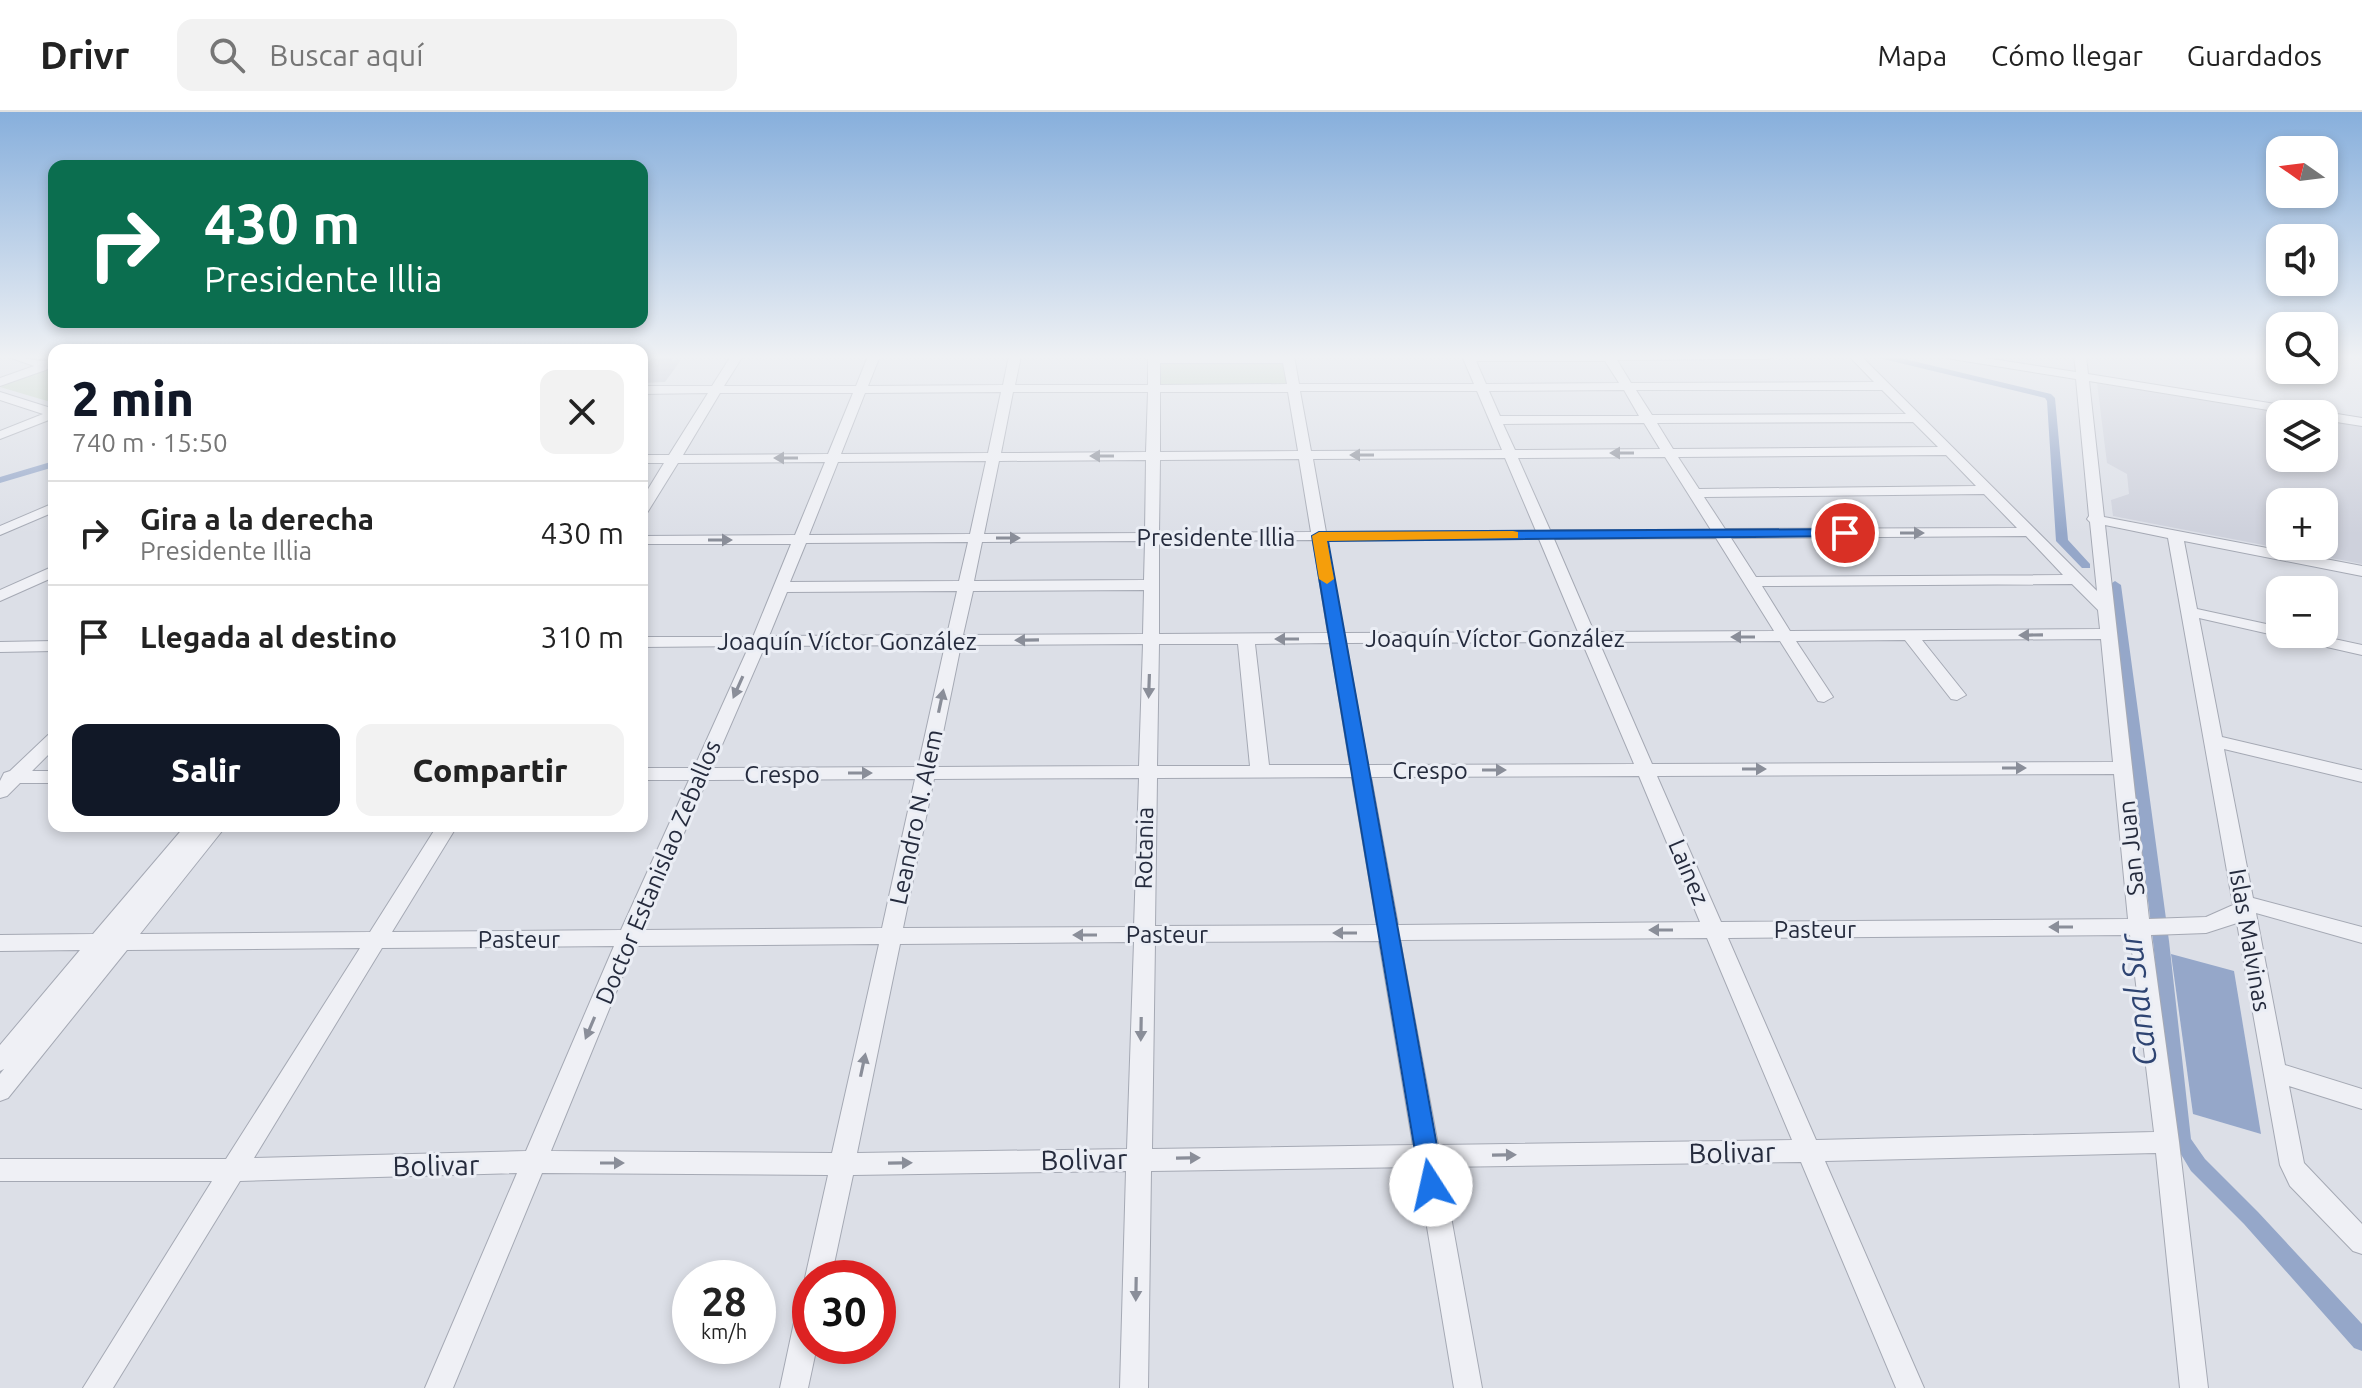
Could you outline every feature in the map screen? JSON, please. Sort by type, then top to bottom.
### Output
[{"type":"street","points":[[0,435],[48,416]]},
{"type":"street","points":[[648,500],[700,416]]},
{"type":"street","name":"Doctor Estanislao Zeballos","points":[[439,1388],[628,938],[759,641],[850,416]]},
{"type":"street","name":"Leandro N. Alem","points":[[822,1260],[1002,416]]},
{"type":"street","name":"Rotania","points":[[1134,1388],[1151,639],[1153,416]]},
{"type":"street","points":[[1298,416],[1468,1388]]},
{"type":"street","name":"Lainez","points":[[1493,416],[1591,637],[1910,1388]]},
{"type":"street","points":[[1647,416],[1824,697]]},
{"type":"street","points":[[1916,416],[2105,608]]},
{"type":"street","name":"San Juan","points":[[2085,416],[2139,927],[2194,1388]]},
{"type":"street","points":[[1495,420],[1919,418]]},
{"type":"street","points":[[2338,418],[2362,422]]},
{"type":"street","points":[[648,459],[1952,451]]},
{"type":"street","points":[[1696,493],[1989,490]]},
{"type":"street","points":[[0,531],[48,510]]},
{"type":"street","points":[[2094,519],[2362,571]]},
{"type":"street","name":"Presidente Illia","points":[[648,540],[2030,532]]},
{"type":"street","name":"Islas Malvinas","points":[[2175,534],[2292,1165],[2299,1178],[2362,1242]]},
{"type":"street","points":[[0,596],[48,574]]},
{"type":"street","points":[[1752,582],[2074,579]]},
{"type":"street","points":[[779,587],[1149,585]]},
{"type":"street","points":[[2191,612],[2266,629]]},
{"type":"street","name":"Joaquín Víctor González","points":[[648,642],[2109,634]]},
{"type":"street","points":[[1910,636],[1957,695]]},
{"type":"street","points":[[1246,639],[1260,770]]},
{"type":"street","points":[[2338,645],[2362,650]]},
{"type":"street","points":[[0,647],[48,646]]},
{"type":"street","points":[[2215,741],[2362,776]]},
{"type":"street","points":[[0,792],[7,777],[48,744]]},
{"type":"street","name":"Crespo","points":[[648,774],[2122,768]]},
{"type":"street","points":[[7,777],[48,777]]},
{"type":"street","points":[[0,1091],[192,832]]},
{"type":"street","points":[[0,1061],[211,832]]},
{"type":"street","points":[[97,1388],[443,832]]},
{"type":"street","points":[[2244,906],[2254,905],[2362,935]]},
{"type":"street","name":"Pasteur","points":[[0,943],[2139,927],[2206,924],[2228,919],[2244,906]]},
{"type":"street","points":[[2206,924],[2229,930],[2251,945]]},
{"type":"street","points":[[2273,1071],[2362,1099]]},
{"type":"street","name":"Bolivar","points":[[0,1170],[232,1170],[534,1162],[842,1164],[1808,1151],[2167,1142]]},
{"type":"street","points":[[794,1388],[799,1364]]},
{"type":"shaded area","points":[[2101,416],[2266,416],[2266,472],[2338,472],[2338,422],[2362,426],[2362,564],[2338,559],[2338,488],[2266,488],[2266,545],[2113,516],[2111,500],[2129,494],[2127,474],[2107,463]]},
{"type":"water","points":[[2171,954],[2234,971],[2261,1134],[2193,1114]]},
{"type":"waterway","name":"Canal Sur","points":[[2053,416],[2062,541],[2086,566]]},
{"type":"waterway","points":[[0,480],[48,466]]},
{"type":"waterway","name":"Canal Sur","points":[[2115,585],[2161,941],[2182,1141],[2198,1165],[2251,1218],[2362,1340]]},
{"type":"slow traffic","points":[[1327,579],[1319,536],[1513,535]]},
{"type":"route","points":[[1431,1185],[1319,536],[1845,533]]}]
